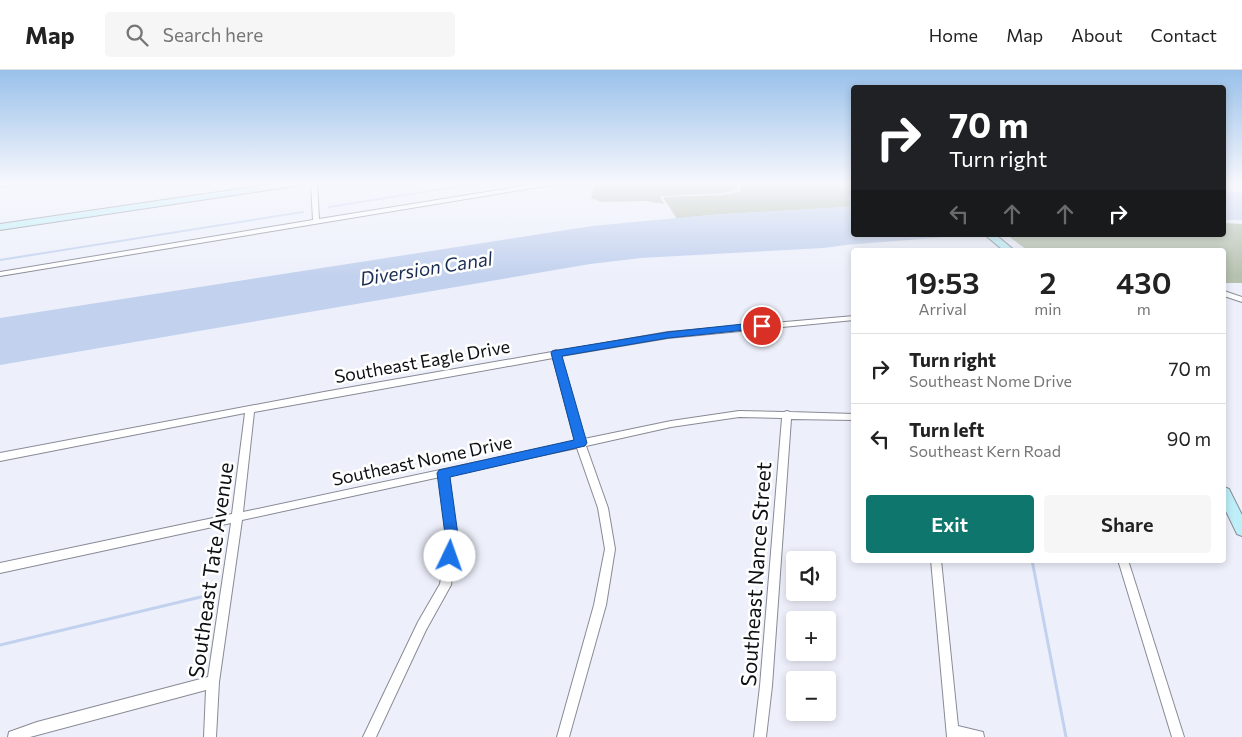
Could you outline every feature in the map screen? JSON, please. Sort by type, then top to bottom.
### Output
[{"type":"street","points":[[0,227],[86,214]]},
{"type":"street","points":[[316,214],[316,222]]},
{"type":"street","points":[[0,274],[363,214]]},
{"type":"street","points":[[992,237],[1006,248]]},
{"type":"street","points":[[1226,293],[1242,300]]},
{"type":"street","name":"Southeast Eagle Drive","points":[[0,457],[556,353],[668,335],[851,318]]},
{"type":"street","points":[[556,353],[580,443],[603,508],[610,549],[600,605],[563,737]]},
{"type":"street","name":"Southeast Tate Avenue","points":[[210,737],[213,682],[237,518],[250,409]]},
{"type":"street","name":"Southeast Nome Drive","points":[[0,568],[671,424],[739,414],[851,417]]},
{"type":"street","name":"Southeast Nance Street","points":[[760,737],[766,686],[787,414]]},
{"type":"street","points":[[369,737],[422,626],[445,584],[452,542],[444,473]]},
{"type":"street","points":[[1226,497],[1242,530]]},
{"type":"street","points":[[936,563],[953,734],[978,737]]},
{"type":"street","points":[[1124,563],[1178,737]]},
{"type":"street","points":[[14,737],[37,728],[213,682]]},
{"type":"green space","points":[[674,214],[724,214],[709,215],[677,219]]},
{"type":"green space","points":[[1226,223],[1242,224],[1242,283],[1226,283],[1226,248],[1024,248],[1010,237],[1226,237]]},
{"type":"water","name":"Diversion Canal","points":[[851,214],[851,237],[946,237],[823,248],[641,258],[590,264],[0,365],[0,318],[592,226],[709,215]]},
{"type":"water","points":[[1226,214],[1242,214],[1242,220],[1226,220]]},
{"type":"waterway","points":[[0,260],[290,214]]},
{"type":"waterway","points":[[1033,563],[1066,737]]},
{"type":"waterway","points":[[0,645],[209,595]]},
{"type":"route","points":[[450,556],[452,542],[444,473],[580,443],[556,353],[668,335],[762,326]]}]
